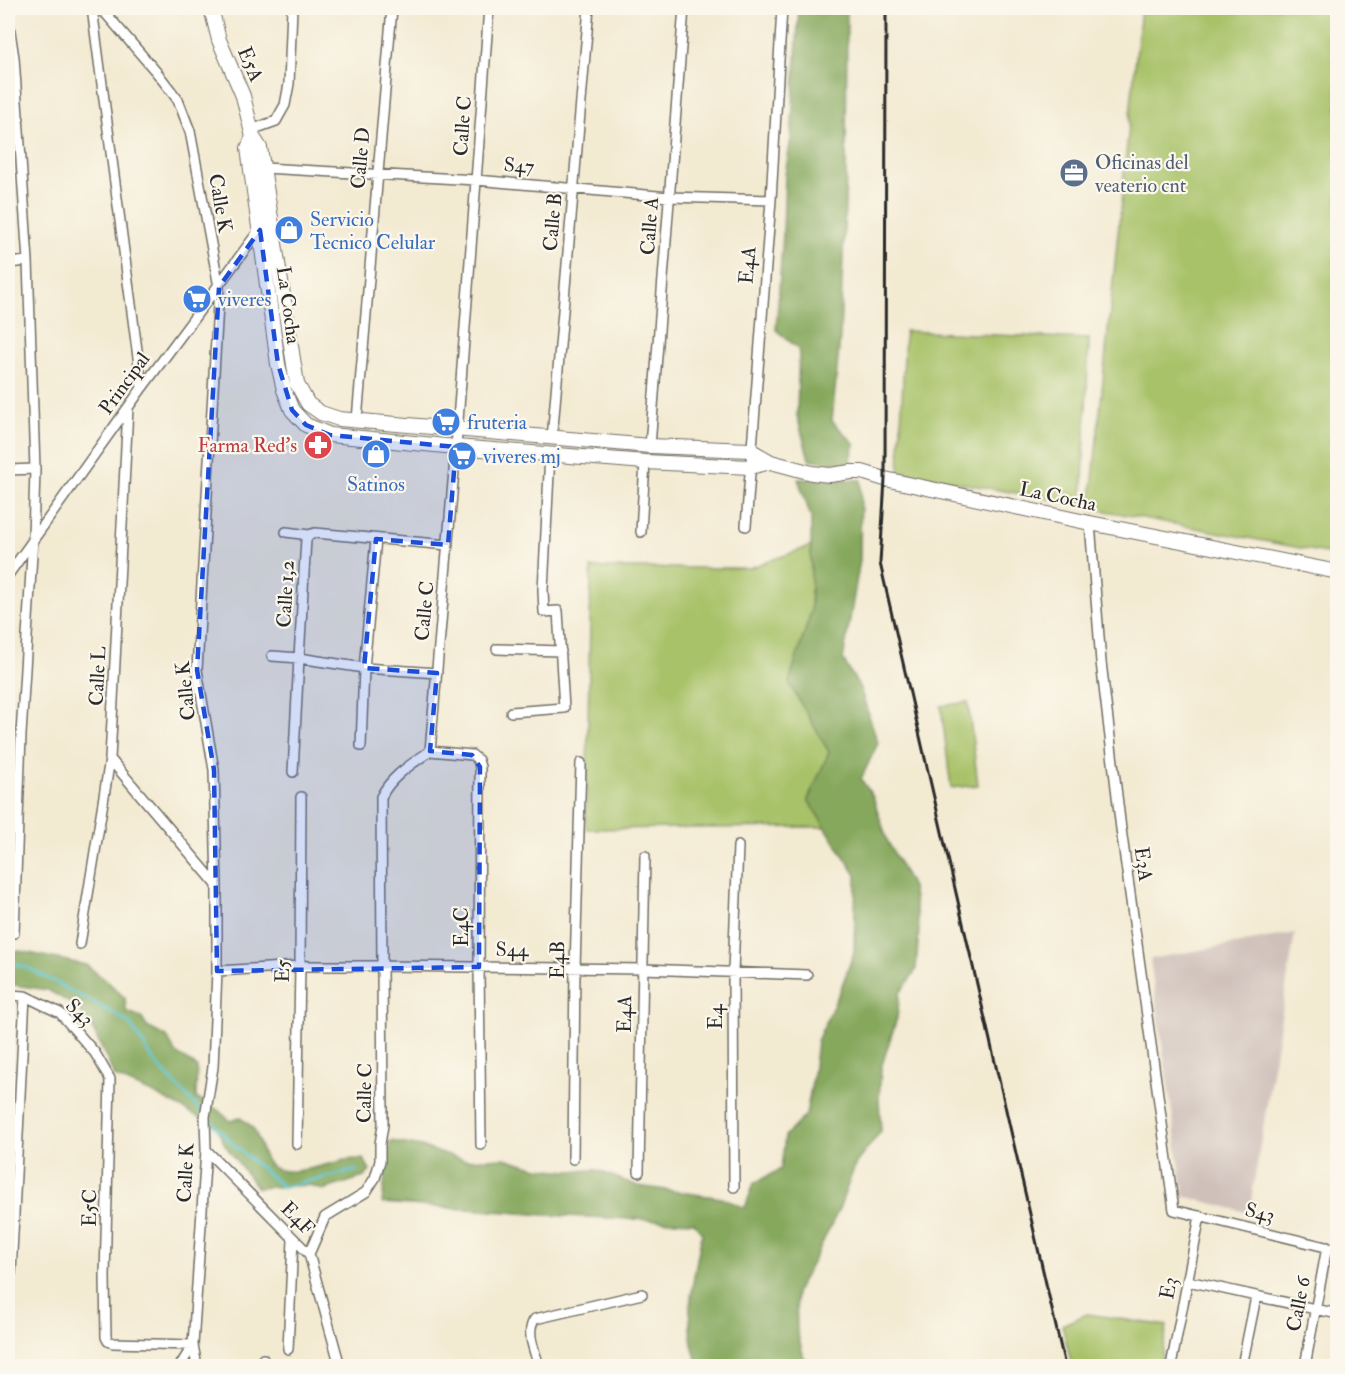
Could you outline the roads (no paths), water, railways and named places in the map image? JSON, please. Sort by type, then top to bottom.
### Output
[{"type":"street","points":[[92,8],[142,388]]},
{"type":"street","name":"Calle K","points":[[101,8],[178,100],[190,131],[219,287],[197,670],[214,770],[217,885],[217,971],[213,1067],[205,1117],[206,1150],[193,1345],[197,1366]]},
{"type":"street","name":"E5A","points":[[211,8],[219,40],[243,96],[252,134]]},
{"type":"street","points":[[252,134],[276,122],[285,105],[289,84],[292,8]]},
{"type":"street","name":"Calle D","points":[[357,420],[392,8]]},
{"type":"street","name":"Calle C","points":[[309,1254],[325,1217],[366,1192],[375,1178],[380,1161],[383,1125],[381,797],[395,777],[430,751],[456,447],[489,8]]},
{"type":"street","name":"Calle B","points":[[552,439],[589,8]]},
{"type":"street","name":"Calle A","points":[[650,446],[684,8]]},
{"type":"street","name":"E4A","points":[[746,526],[750,450],[771,200],[782,8]]},
{"type":"street","points":[[8,18],[14,58],[28,261],[35,469],[21,735],[14,933]]},
{"type":"street","points":[[8,106],[19,119]]},
{"type":"street","name":"La Cocha","points":[[252,134],[260,148],[264,168],[297,384],[308,404],[321,413],[339,419],[552,439],[750,450],[771,462],[812,473],[830,475],[862,472],[885,480],[1338,572]]},
{"type":"street","name":"La Cocha","points":[[252,134],[248,148],[278,364],[284,390],[292,410],[306,425],[330,435],[456,447],[645,462],[750,466],[771,462]]},
{"type":"street","name":"S47","points":[[264,168],[476,180],[669,197],[771,200]]},
{"type":"street","name":"Principal","points":[[8,575],[142,388],[271,214]]},
{"type":"street","points":[[8,263],[28,261]]},
{"type":"street","name":"Calle L","points":[[80,944],[110,759],[128,408]]},
{"type":"street","points":[[511,712],[564,708],[558,610],[544,612],[543,590],[550,454]]},
{"type":"street","points":[[641,532],[645,462]]},
{"type":"street","points":[[8,470],[35,469]]},
{"type":"street","name":"E3A","points":[[1090,523],[1101,662],[1116,793],[1174,1210]]},
{"type":"street","points":[[286,532],[309,535]]},
{"type":"street","name":"Calle 1,2","points":[[294,772],[306,539],[315,533],[448,545]]},
{"type":"street","points":[[361,747],[364,668],[376,539]]},
{"type":"street","points":[[497,649],[561,651]]},
{"type":"street","points":[[272,656],[364,668],[437,673]]},
{"type":"street","name":"E4C","points":[[430,751],[472,755],[478,760],[480,767],[481,1144]]},
{"type":"street","points":[[110,759],[217,885]]},
{"type":"street","name":"E4B","points":[[573,1159],[575,968],[581,763]]},
{"type":"street","name":"E5","points":[[297,1144],[301,797]]},
{"type":"street","name":"E4","points":[[734,1186],[733,972],[738,846]]},
{"type":"street","name":"E4A","points":[[639,1172],[645,856]]},
{"type":"street","name":"S44","points":[[217,971],[300,966],[382,966],[643,969],[807,975]]},
{"type":"street","name":"S43","points":[[8,995],[25,996],[60,1013],[95,1053],[110,1079]]},
{"type":"street","points":[[12,1273],[25,996]]},
{"type":"street","name":"E5C","points":[[110,1079],[105,1277],[106,1337],[113,1343],[193,1345]]},
{"type":"street","name":"E4F","points":[[206,1150],[309,1254],[338,1365]]},
{"type":"street","name":"S43","points":[[1174,1210],[1338,1250]]},
{"type":"street","name":"E3","points":[[1172,1366],[1200,1216]]},
{"type":"street","points":[[288,1349],[293,1240]]},
{"type":"street","name":"Calle 6","points":[[1305,1366],[1327,1247]]},
{"type":"street","points":[[1188,1281],[1338,1314]]},
{"type":"street","points":[[539,1366],[530,1333],[531,1323],[535,1319],[642,1294]]},
{"type":"street","points":[[1242,1366],[1256,1297]]},
{"type":"street","points":[[180,1366],[193,1345]]},
{"type":"waterway","points":[[8,962],[28,968],[130,1024],[156,1064],[203,1113]]},
{"type":"waterway","points":[[208,1118],[233,1144],[283,1187],[357,1170]]},
{"type":"railway","points":[[886,8],[885,479],[880,563],[1065,1366]]},
{"type":"place","name":"Oficinas del veaterio cnt","points":[[1074,173]]},
{"type":"place","name":"Servicio Tecnico Celular","points":[[289,230]]},
{"type":"place","name":"viveres","points":[[197,299]]},
{"type":"place","name":"fruteria","points":[[446,422]]},
{"type":"place","name":"Farma Red's","points":[[318,445]]},
{"type":"place","name":"Satinos","points":[[376,454]]},
{"type":"place","name":"viveres mj","points":[[462,456]]}]
